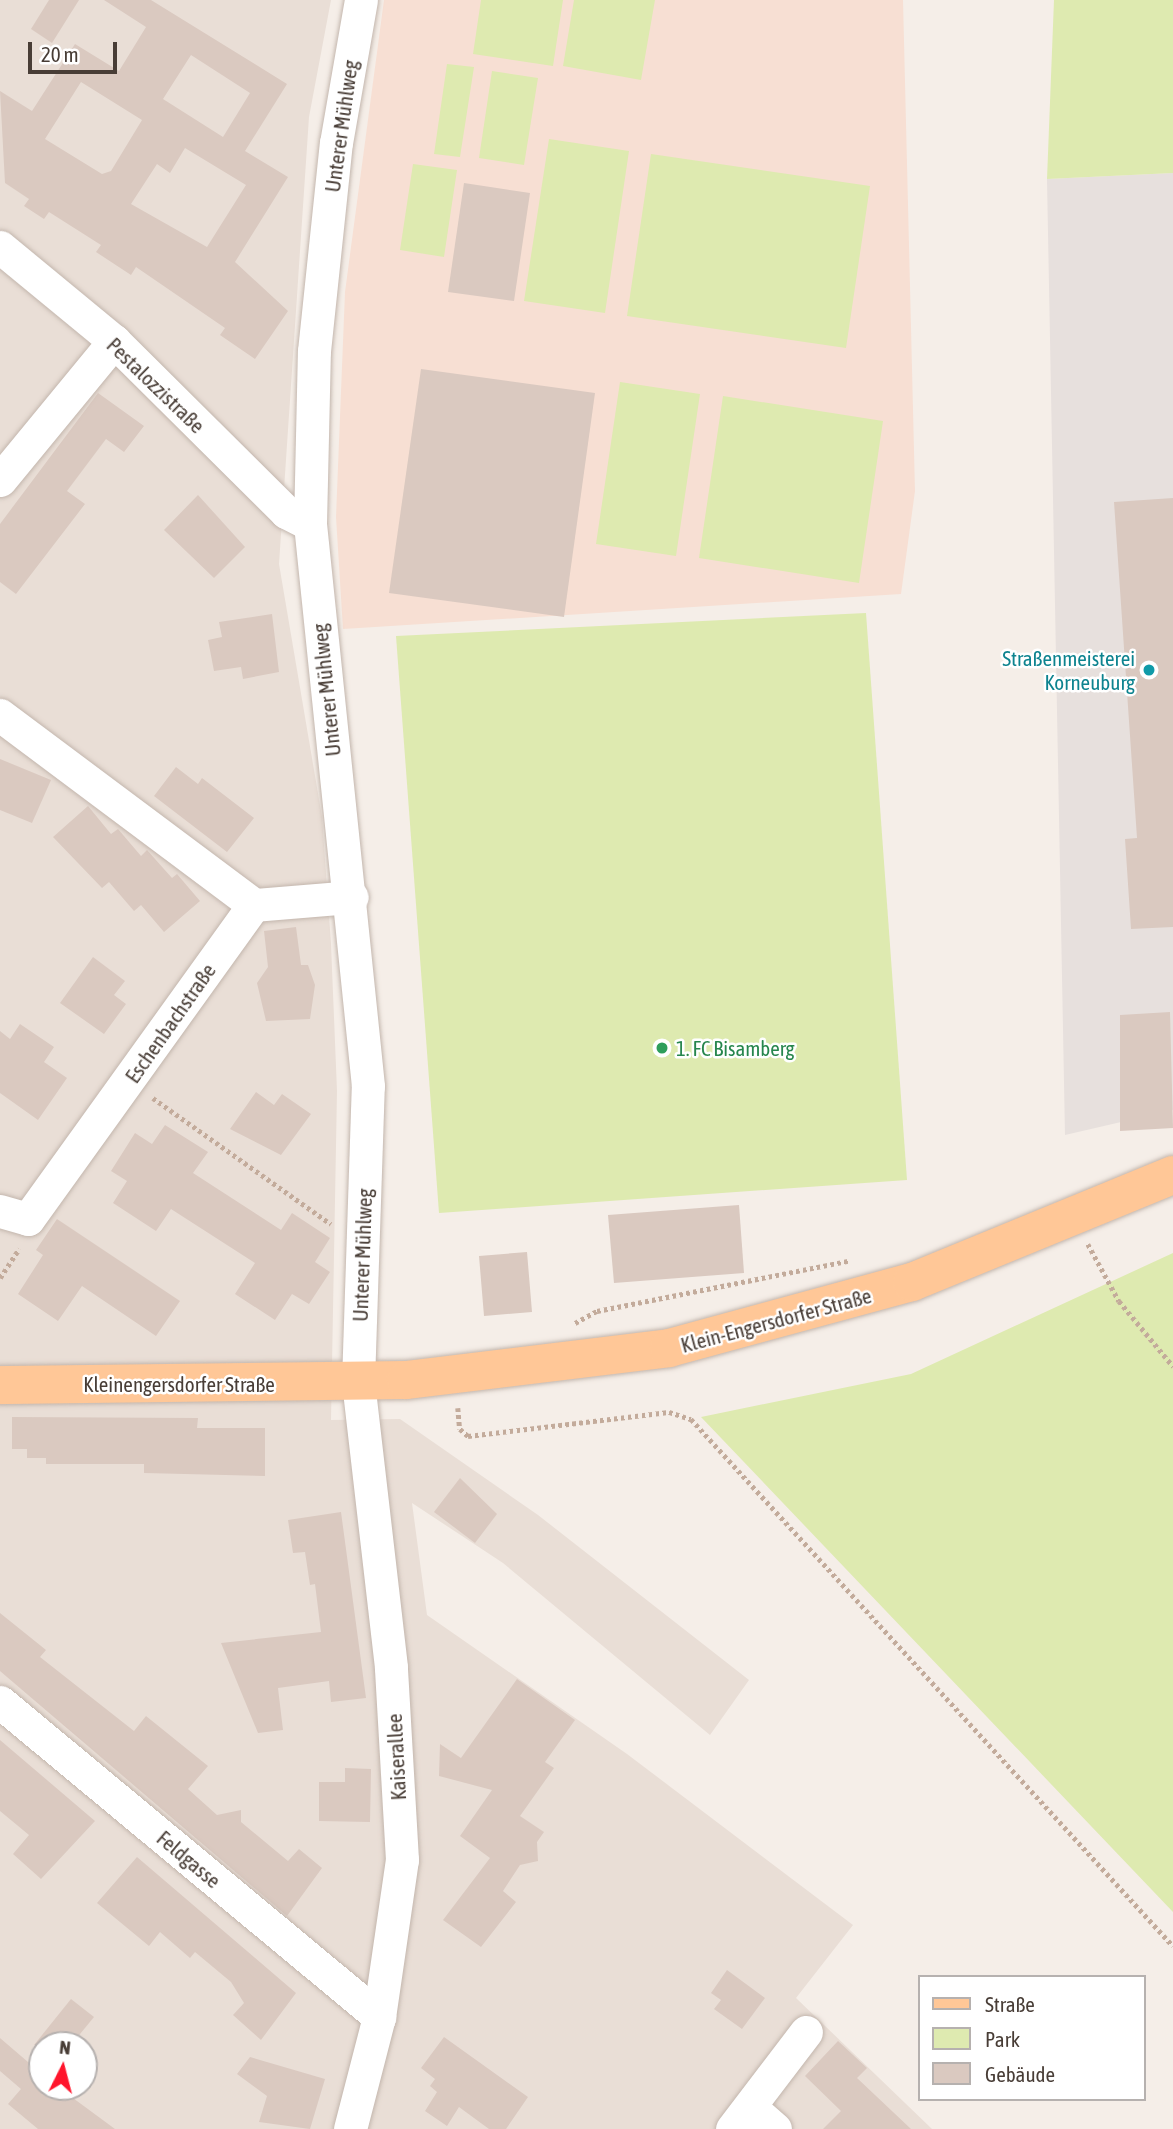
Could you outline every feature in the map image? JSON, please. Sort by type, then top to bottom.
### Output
[{"type":"main road","name":"Klein-Engersdorfer Straße","points":[[358,1382],[589,1361],[712,1339],[912,1282],[1074,1219],[1173,1175]]},
{"type":"main road","name":"Kleinengersdorfer Straße","points":[[0,1385],[358,1382]]},
{"type":"street","name":"Unterer Mühlweg","points":[[358,1382],[368,1086],[352,897],[310,524],[314,351],[336,143],[361,0]]},
{"type":"street","name":"Pestalozzistraße","points":[[0,247],[114,341],[285,512],[310,524]]},
{"type":"street","points":[[0,480],[114,341]]},
{"type":"street","points":[[0,715],[254,905],[352,897]]},
{"type":"street","name":"Eschenbachstraße","points":[[14,1215],[129,1082],[254,905]]},
{"type":"street","name":"Kaiserallee","points":[[350,2129],[379,2017],[401,1860],[391,1667],[358,1382]]},
{"type":"street","name":"Feldgasse","points":[[0,1702],[379,2017]]},
{"type":"street","points":[[775,2129],[741,2118],[806,2032]]},
{"type":"path","points":[[129,1082],[329,1224],[364,1232]]},
{"type":"path","points":[[1074,1219],[1119,1301],[1173,1366]]},
{"type":"path","points":[[565,1329],[597,1311],[864,1259]]},
{"type":"path","points":[[458,1406],[460,1429],[468,1436],[669,1412],[691,1419],[1173,1946]]},
{"type":"shaded area","points":[[0,0],[331,0],[309,117],[279,564],[322,817],[331,944],[337,1091],[331,1420],[400,1419],[538,1515],[749,1680],[710,1735],[503,1563],[412,1503],[427,1615],[627,1754],[853,1925],[796,1998],[932,2129],[0,2129]]},
{"type":"shaded area","points":[[384,0],[903,0],[915,491],[901,594],[343,629],[336,517],[345,292]]},
{"type":"shaded area","points":[[1173,173],[1173,1110],[1065,1135],[1047,179]]},
{"type":"green space","points":[[481,0],[563,0],[553,66],[473,54]]},
{"type":"green space","points":[[574,0],[655,0],[641,80],[563,66]]},
{"type":"green space","points":[[1054,0],[1173,0],[1173,173],[1047,179]]},
{"type":"green space","points":[[447,64],[474,67],[460,157],[434,154]]},
{"type":"green space","points":[[492,71],[538,78],[524,165],[479,158]]},
{"type":"green space","points":[[549,139],[629,151],[605,313],[524,301]]},
{"type":"green space","points":[[651,154],[870,186],[846,348],[627,316]]},
{"type":"green space","points":[[413,164],[457,170],[444,257],[400,250]]},
{"type":"green space","points":[[620,382],[700,394],[676,556],[596,544]]},
{"type":"green space","points":[[723,396],[883,421],[859,583],[699,558]]},
{"type":"green space","points":[[866,613],[907,1180],[439,1213],[396,636]]},
{"type":"green space","points":[[1173,1253],[1173,1912],[701,1417],[911,1374]]},
{"type":"building","points":[[49,0],[79,0],[52,43],[31,29]]},
{"type":"building","points":[[104,0],[151,0],[287,84],[245,151],[288,177],[235,262],[288,311],[255,359],[220,335],[225,328],[136,267],[131,275],[96,252],[101,245],[49,212],[44,219],[24,206],[29,199],[5,183],[0,91],[32,111],[75,44],[119,71],[146,27]],"holes":[[[191,55],[250,93],[223,137],[163,99]],[[81,82],[142,120],[111,171],[102,174],[45,139]],[[185,148],[246,185],[207,247],[131,204],[157,164],[170,173]]]},
{"type":"building","points":[[464,183],[530,193],[514,301],[448,292]]},
{"type":"building","points":[[421,369],[595,393],[564,617],[389,593]]},
{"type":"building","points":[[98,393],[144,426],[124,452],[106,439],[67,491],[85,504],[16,594],[0,582],[0,524]]},
{"type":"building","points":[[198,495],[245,547],[214,578],[164,530]]},
{"type":"building","name":"Straßenmeisterei Korneuburg","points":[[1173,498],[1173,927],[1131,929],[1125,839],[1137,838],[1114,502]]},
{"type":"building","points":[[272,614],[279,672],[243,679],[241,667],[214,671],[208,640],[222,637],[219,622]]},
{"type":"building","points":[[0,759],[51,780],[32,823],[0,810]]},
{"type":"building","points":[[176,767],[198,784],[202,778],[254,818],[227,852],[154,796]]},
{"type":"building","points":[[88,806],[111,834],[118,829],[141,856],[147,850],[172,878],[177,874],[200,901],[164,932],[141,905],[134,911],[109,882],[102,888],[53,837]]},
{"type":"building","points":[[296,927],[301,965],[308,965],[315,985],[310,1019],[266,1021],[257,983],[268,967],[264,931]]},
{"type":"building","points":[[93,957],[125,981],[114,995],[126,1004],[104,1034],[60,1003]]},
{"type":"building","points":[[1170,1012],[1173,1128],[1120,1131],[1120,1015]]},
{"type":"building","points":[[20,1024],[54,1047],[44,1062],[67,1078],[38,1120],[0,1093],[0,1031],[10,1039]]},
{"type":"building","points":[[256,1092],[274,1105],[282,1094],[311,1114],[281,1155],[230,1129]]},
{"type":"building","points":[[165,1125],[208,1152],[193,1173],[281,1230],[292,1213],[330,1238],[315,1262],[330,1272],[309,1304],[292,1294],[275,1320],[235,1294],[255,1263],[171,1209],[156,1231],[113,1203],[127,1181],[111,1171],[135,1133],[152,1144]]},
{"type":"building","points":[[739,1205],[744,1273],[614,1283],[608,1215]]},
{"type":"building","points":[[57,1219],[180,1301],[156,1336],[82,1286],[58,1321],[18,1294],[43,1255],[36,1250]]},
{"type":"building","points":[[527,1252],[532,1312],[484,1316],[479,1256]]},
{"type":"building","points":[[12,1417],[198,1418],[197,1428],[265,1428],[265,1476],[144,1473],[144,1464],[46,1464],[46,1458],[27,1458],[27,1449],[12,1449]]},
{"type":"building","points":[[460,1478],[497,1514],[475,1543],[434,1512]]},
{"type":"building","points":[[341,1512],[366,1698],[331,1702],[329,1681],[278,1688],[283,1730],[258,1733],[221,1643],[321,1632],[315,1584],[310,1585],[305,1552],[293,1553],[288,1520]]},
{"type":"building","points":[[0,1613],[46,1650],[40,1657],[134,1731],[146,1716],[208,1766],[188,1789],[217,1815],[241,1810],[241,1822],[288,1861],[299,1849],[322,1868],[287,1916],[0,1671]]},
{"type":"building","points":[[517,1679],[575,1720],[545,1762],[554,1768],[520,1816],[544,1832],[537,1842],[538,1861],[520,1865],[503,1891],[516,1902],[481,1947],[443,1920],[490,1858],[460,1836],[492,1790],[439,1776],[440,1744],[461,1758]]},
{"type":"building","points":[[0,1740],[95,1821],[41,1879],[13,1854],[29,1835],[0,1811]]},
{"type":"building","points":[[345,1768],[371,1769],[370,1822],[319,1821],[319,1782],[345,1782]]},
{"type":"building","points":[[137,1857],[296,1993],[261,2040],[233,2015],[244,2003],[231,1982],[195,1952],[190,1958],[160,1932],[149,1946],[97,1903]]},
{"type":"building","points":[[727,1970],[765,1998],[742,2029],[714,2009],[721,2000],[711,1993]]},
{"type":"building","points":[[71,1999],[94,2017],[82,2031],[45,2031]]},
{"type":"building","points":[[444,2037],[528,2097],[506,2129],[489,2129],[459,2107],[447,2126],[425,2111],[437,2092],[430,2086],[435,2079],[421,2068]]},
{"type":"building","points":[[0,2038],[28,2062],[28,2101],[77,2101],[115,2129],[38,2129],[8,2104],[21,2089],[0,2071]]},
{"type":"building","points":[[838,2041],[867,2068],[857,2078],[911,2129],[823,2129],[841,2111],[805,2076]]},
{"type":"building","points":[[250,2057],[325,2079],[310,2129],[259,2122],[267,2096],[237,2074]]},
{"type":"place","name":"Straßenmeisterei Korneuburg","points":[[1149,670]]},
{"type":"place","name":"1. FC Bisamberg","points":[[662,1048]]}]
